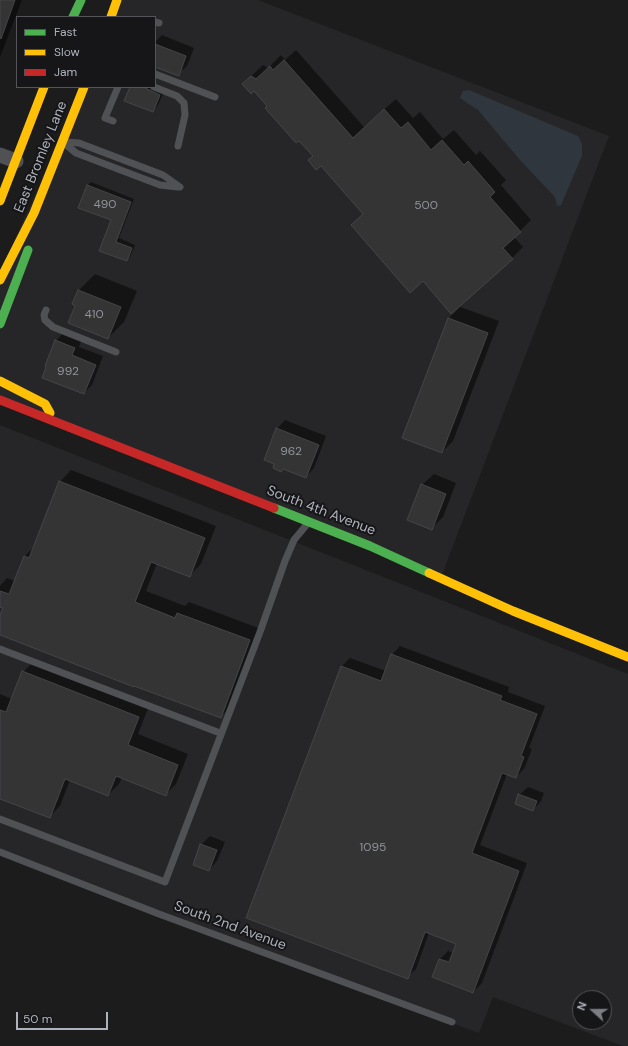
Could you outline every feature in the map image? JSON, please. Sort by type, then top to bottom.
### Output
[{"type":"main road","points":[[73,16],[80,0]]},
{"type":"main road","points":[[111,16],[117,0]]},
{"type":"main road","name":"East Bromley Lane","points":[[0,201],[44,88]]},
{"type":"main road","name":"East Bromley Lane","points":[[0,280],[34,213],[84,88]]},
{"type":"main road","points":[[68,129],[69,101]]},
{"type":"main road","points":[[0,324],[33,237],[34,213]]},
{"type":"main road","points":[[0,382],[46,404],[56,422]]},
{"type":"main road","name":"South 4th Avenue","points":[[0,400],[383,551],[513,611],[628,657]]},
{"type":"street","points":[[0,155],[16,161]]},
{"type":"lane","points":[[156,74],[215,97]]},
{"type":"lane","points":[[113,121],[105,118],[118,88]]},
{"type":"lane","points":[[156,88],[176,96],[184,103],[185,115],[178,146]]},
{"type":"lane","points":[[63,142],[79,143],[163,175],[180,187],[160,185],[76,153],[63,142]]},
{"type":"lane","points":[[46,310],[44,315],[45,320],[53,327],[116,352]]},
{"type":"lane","points":[[0,820],[165,882],[220,733],[260,632],[285,561],[294,540],[309,521]]},
{"type":"lane","points":[[0,650],[220,733]]},
{"type":"lane","name":"South 2nd Avenue","points":[[0,852],[159,914],[452,1022]]},
{"type":"shaded area","points":[[117,0],[258,0],[609,136],[442,575],[0,400],[0,272],[84,88],[156,88],[156,16],[111,16]]},
{"type":"shaded area","points":[[469,90],[578,136],[582,144],[582,156],[561,205],[557,206],[555,197],[520,160],[478,110],[460,98],[463,91]]},
{"type":"shaded area","points":[[0,425],[628,674],[628,1046],[623,1046],[581,1030],[612,1030],[612,990],[572,990],[572,1027],[493,997],[479,1033],[0,853]]},
{"type":"building","points":[[0,0],[15,0],[1,39],[0,38]]},
{"type":"building","points":[[156,44],[186,56],[179,76],[156,67]]},
{"type":"building","points":[[284,60],[353,138],[384,109],[401,128],[408,122],[431,150],[442,140],[464,165],[468,161],[495,192],[490,197],[521,232],[503,248],[513,259],[451,314],[423,281],[410,293],[351,225],[363,214],[321,166],[316,170],[308,160],[313,156],[299,141],[296,143],[265,108],[267,106],[254,91],[251,94],[242,84],[251,76],[256,79],[270,66],[273,70]]},
{"type":"building","points":[[130,88],[145,88],[160,95],[153,112],[124,101]]},
{"type":"building","points":[[87,185],[131,202],[116,242],[132,248],[127,261],[99,251],[111,220],[78,208]]},
{"type":"building","points":[[78,290],[121,307],[108,339],[68,323],[75,306],[72,304]]},
{"type":"building","points":[[448,318],[488,333],[442,453],[402,438]]},
{"type":"building","points":[[55,340],[75,348],[72,355],[96,365],[84,394],[42,378]]},
{"type":"building","points":[[276,428],[319,445],[306,478],[283,469],[281,472],[273,468],[274,464],[264,460]]},
{"type":"building","points":[[59,481],[205,538],[190,577],[151,562],[135,602],[175,618],[177,613],[250,640],[221,718],[134,687],[0,635],[0,615],[3,608],[0,607],[0,591],[9,594],[24,556],[29,558]]},
{"type":"building","points":[[421,484],[446,494],[432,530],[407,520]]},
{"type":"building","points":[[391,654],[502,696],[500,700],[537,714],[521,756],[524,757],[516,778],[502,773],[472,853],[519,871],[473,993],[432,977],[439,959],[449,962],[456,944],[425,932],[408,979],[246,918],[341,666],[381,681]]},
{"type":"building","points":[[22,671],[139,717],[128,745],[178,765],[166,796],[116,776],[108,796],[65,779],[50,818],[0,799],[0,710],[6,712]]},
{"type":"building","points":[[518,794],[537,801],[533,811],[515,804]]},
{"type":"building","points":[[200,844],[217,850],[209,871],[193,865]]},
{"type":"traffic: fast","points":[[73,16],[81,0]]},
{"type":"traffic: fast","points":[[0,324],[28,250]]},
{"type":"traffic: fast","points":[[274,508],[370,546],[429,573]]},
{"type":"traffic: slow","points":[[111,16],[117,0]]},
{"type":"traffic: slow","points":[[0,201],[44,88]]},
{"type":"traffic: slow","points":[[0,280],[34,213],[84,88]]},
{"type":"traffic: slow","points":[[0,381],[45,404],[50,413]]},
{"type":"traffic: slow","points":[[429,573],[513,611],[628,657]]},
{"type":"traffic: jam","points":[[0,400],[274,508]]}]
